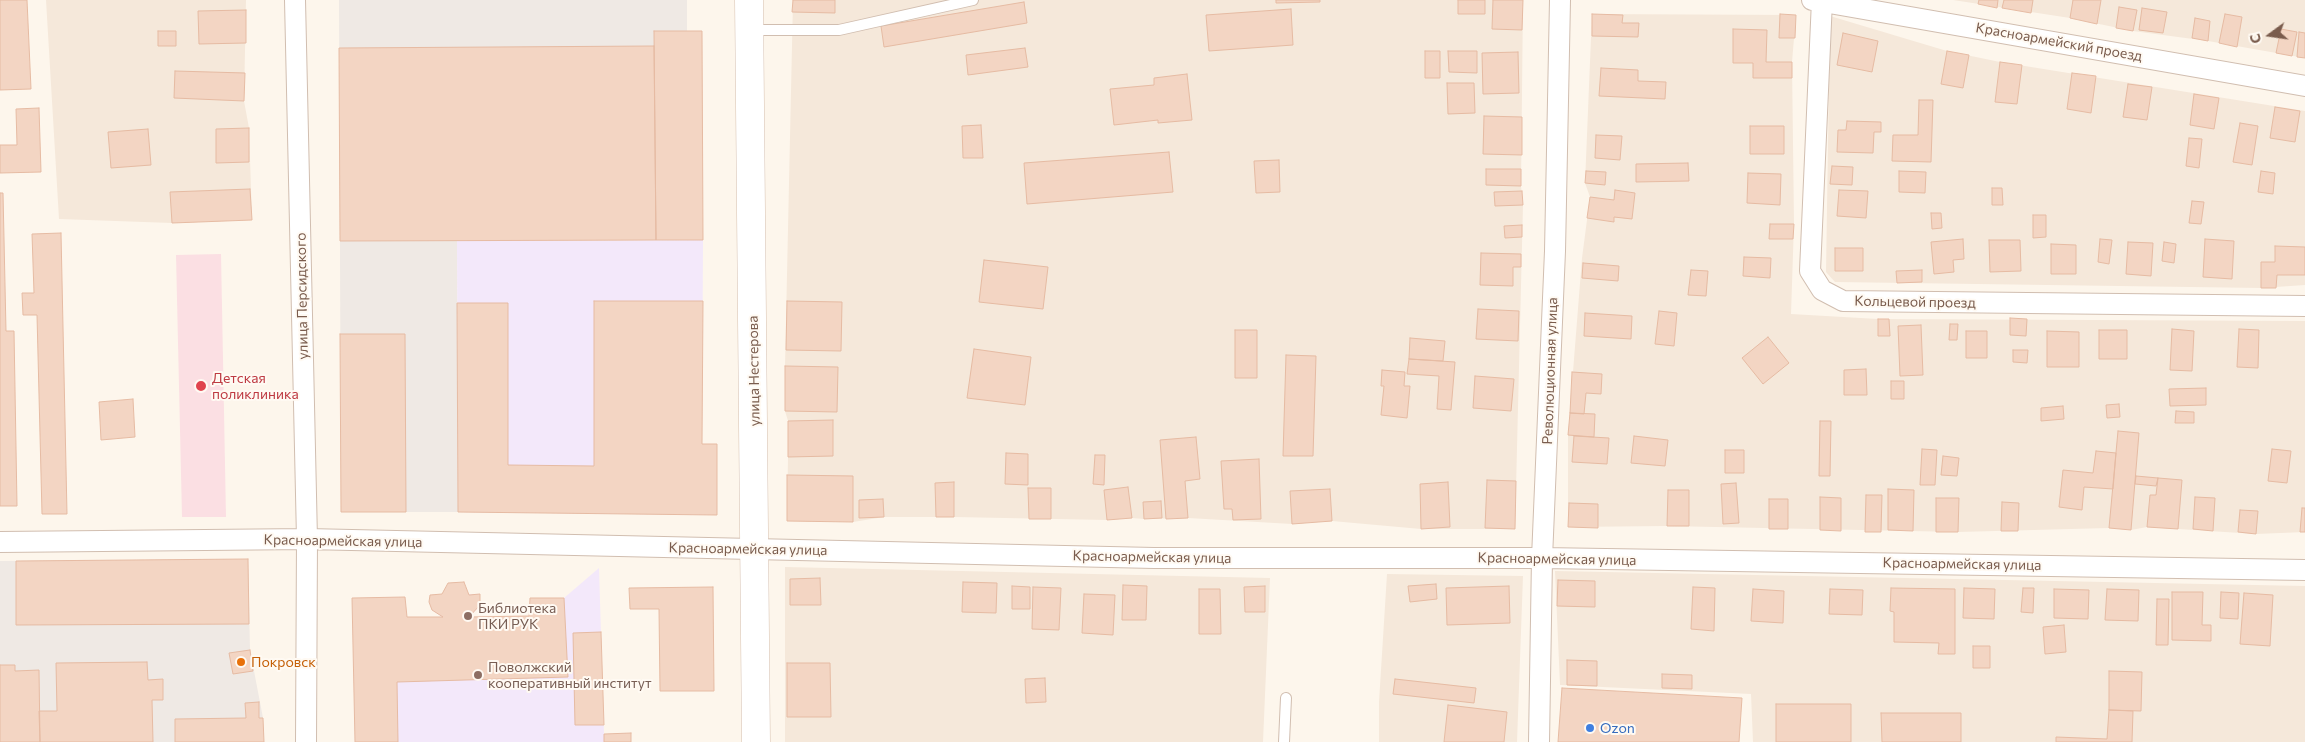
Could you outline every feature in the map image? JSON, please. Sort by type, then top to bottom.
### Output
[{"type":"main road","name":"улица Нестерова","points":[[750,0],[756,550],[756,742]]},
{"type":"street","name":"улица Персидского","points":[[295,0],[308,540],[306,742]]},
{"type":"street","name":"Революционная улица","points":[[1539,742],[1542,558],[1555,251],[1560,0]]},
{"type":"street","name":"Красноармейский проезд","points":[[1812,0],[1822,0],[2305,86]]},
{"type":"street","name":"Кольцевой проезд","points":[[1822,0],[1810,271],[1822,290],[1843,301],[2305,306]]},
{"type":"street","name":"Красноармейская улица","points":[[0,542],[308,540],[1154,558],[1542,558],[2305,570]]},
{"type":"lane","points":[[750,30],[839,30],[973,0]]},
{"type":"lane","points":[[1284,742],[1286,698]]},
{"type":"shaded area","points":[[46,0],[246,0],[244,101],[249,128],[252,220],[172,223],[59,219]]},
{"type":"shaded area","points":[[339,0],[687,0],[687,31],[702,31],[703,240],[457,241],[458,512],[341,512]]},
{"type":"shaded area","points":[[793,0],[1523,0],[1521,186],[1523,205],[1515,529],[1421,529],[1332,521],[1292,524],[1188,518],[1107,520],[884,517],[853,522],[787,521],[788,421],[785,411],[785,366]]},
{"type":"shaded area","points":[[1953,0],[2305,0],[2305,58],[2208,41],[2133,31],[2070,18]]},
{"type":"shaded area","points":[[1592,14],[1796,15],[1792,62],[1794,224],[1791,314],[1878,319],[2305,321],[2305,532],[2256,534],[2147,527],[2131,530],[2109,528],[1958,532],[1667,526],[1568,527],[1568,435],[1582,258],[1590,197],[1585,183]]},
{"type":"shaded area","points":[[1830,16],[1947,51],[2000,62],[2305,111],[2305,285],[2261,288],[1835,282],[1826,272]]},
{"type":"shaded area","points":[[703,240],[702,444],[717,444],[717,515],[458,512],[457,241]]},
{"type":"shaded area","name":"Детская поликлиника","points":[[221,254],[226,517],[182,517],[176,255]]},
{"type":"shaded area","points":[[248,559],[250,650],[263,718],[264,742],[0,742],[0,561]]},
{"type":"shaded area","points":[[785,567],[1270,578],[1263,742],[785,742]]},
{"type":"shaded area","name":"Поволжский кооперативный институт","points":[[599,568],[604,734],[631,733],[631,742],[355,742],[352,598],[405,597],[407,617],[442,617],[432,610],[429,602],[430,595],[480,594],[480,605],[470,617],[529,616],[530,598],[564,598]]},
{"type":"shaded area","points":[[1555,571],[2305,586],[2305,742],[1753,742],[1751,694],[1560,685]]},
{"type":"shaded area","points":[[1387,574],[1523,576],[1517,742],[1379,742],[1379,702]]},
{"type":"building","points":[[0,0],[27,0],[31,89],[0,90]]},
{"type":"building","points":[[793,0],[835,0],[835,13],[792,12]]},
{"type":"building","points":[[1276,0],[1320,0],[1320,2],[1276,3]]},
{"type":"building","points":[[1458,0],[1485,0],[1485,14],[1458,14]]},
{"type":"building","points":[[1493,0],[1523,0],[1522,30],[1492,29]]},
{"type":"building","points":[[1979,0],[1998,0],[1997,8],[1978,4]]},
{"type":"building","points":[[2004,0],[2033,0],[2031,13],[2002,8]]},
{"type":"building","points":[[2073,0],[2101,0],[2097,24],[2070,18]]},
{"type":"building","points":[[1024,2],[1027,23],[884,47],[881,26]]},
{"type":"building","points":[[2119,7],[2137,10],[2133,31],[2116,28]]},
{"type":"building","points":[[2142,8],[2167,12],[2163,33],[2139,30]]},
{"type":"building","points":[[1291,9],[1293,45],[1209,51],[1206,15]]},
{"type":"building","points":[[246,10],[246,43],[199,44],[198,11]]},
{"type":"building","points":[[1592,14],[1623,15],[1622,23],[1639,23],[1638,37],[1592,36]]},
{"type":"building","points":[[1780,14],[1796,15],[1795,38],[1779,38]]},
{"type":"building","points":[[2225,14],[2242,17],[2237,47],[2219,43]]},
{"type":"building","points":[[2195,18],[2210,21],[2208,41],[2192,38]]},
{"type":"building","points":[[1733,29],[1767,30],[1766,62],[1792,62],[1792,78],[1753,78],[1753,63],[1733,63]]},
{"type":"building","points":[[2281,29],[2297,32],[2292,56],[2276,53]]},
{"type":"building","points":[[158,31],[176,31],[176,46],[158,46]]},
{"type":"building","points":[[654,31],[702,31],[703,240],[656,240]]},
{"type":"building","points":[[2299,32],[2305,33],[2305,58],[2297,57]]},
{"type":"building","points":[[1843,33],[1878,41],[1872,72],[1837,65]]},
{"type":"building","points":[[654,46],[656,240],[340,241],[339,48]]},
{"type":"building","points":[[1025,48],[1028,67],[968,75],[966,55]]},
{"type":"building","points":[[1425,51],[1440,51],[1440,78],[1425,78]]},
{"type":"building","points":[[1448,51],[1477,51],[1477,73],[1449,72]]},
{"type":"building","points":[[1947,51],[1969,55],[1963,88],[1941,84]]},
{"type":"building","points":[[1518,52],[1519,93],[1483,94],[1482,53]]},
{"type":"building","points":[[2000,62],[2022,65],[2017,104],[1995,102]]},
{"type":"building","points":[[1601,68],[1638,70],[1638,81],[1666,82],[1665,99],[1599,96]]},
{"type":"building","points":[[175,71],[245,73],[244,101],[174,98]]},
{"type":"building","points":[[2072,73],[2096,76],[2091,113],[2067,109]]},
{"type":"building","points":[[1187,74],[1192,120],[1158,123],[1158,120],[1114,125],[1110,89],[1154,85],[1154,78]]},
{"type":"building","points":[[1447,83],[1474,83],[1475,113],[1448,114]]},
{"type":"building","points":[[2128,84],[2152,87],[2147,120],[2123,117]]},
{"type":"building","points":[[2194,94],[2219,98],[2214,129],[2190,125]]},
{"type":"building","points":[[1919,100],[1933,100],[1931,162],[1892,161],[1893,135],[1918,135]]},
{"type":"building","points":[[2275,107],[2300,111],[2295,142],[2270,138]]},
{"type":"building","points":[[39,108],[41,172],[0,173],[0,145],[17,145],[16,109]]},
{"type":"building","points":[[1484,116],[1522,117],[1522,155],[1483,154]]},
{"type":"building","points":[[1847,121],[1881,122],[1881,132],[1874,132],[1873,153],[1837,152],[1838,130],[1846,130]]},
{"type":"building","points":[[2240,123],[2258,126],[2252,165],[2233,162]]},
{"type":"building","points":[[981,125],[983,158],[963,158],[962,126]]},
{"type":"building","points":[[1750,126],[1784,126],[1784,154],[1750,154]]},
{"type":"building","points":[[249,128],[249,162],[216,163],[216,129]]},
{"type":"building","points":[[148,129],[151,165],[111,168],[108,132]]},
{"type":"building","points":[[1596,135],[1622,136],[1620,160],[1595,158]]},
{"type":"building","points":[[2189,138],[2202,139],[2199,168],[2186,166]]},
{"type":"building","points":[[1169,152],[1173,192],[1027,204],[1024,163]]},
{"type":"building","points":[[1279,160],[1280,192],[1256,193],[1254,161]]},
{"type":"building","points":[[1688,163],[1689,181],[1636,182],[1636,164]]},
{"type":"building","points":[[1832,166],[1853,167],[1852,185],[1830,184]]},
{"type":"building","points":[[1486,169],[1521,169],[1521,186],[1486,185]]},
{"type":"building","points":[[1586,171],[1606,172],[1605,185],[1585,183]]},
{"type":"building","points":[[1899,171],[1926,172],[1925,193],[1899,192]]},
{"type":"building","points":[[2261,171],[2275,173],[2273,194],[2258,192]]},
{"type":"building","points":[[1748,173],[1781,174],[1780,205],[1747,203]]},
{"type":"building","points":[[1992,188],[2002,188],[2003,205],[1992,205]]},
{"type":"building","points":[[250,189],[252,220],[172,223],[170,192]]},
{"type":"building","points":[[1615,190],[1635,193],[1632,219],[1614,217],[1614,222],[1587,218],[1590,197],[1614,200]]},
{"type":"building","points":[[1839,190],[1868,191],[1866,218],[1837,216]]},
{"type":"building","points":[[1522,191],[1523,205],[1495,206],[1494,192]]},
{"type":"building","points":[[0,193],[3,193],[6,331],[14,331],[17,506],[0,506]]},
{"type":"building","points":[[2192,201],[2204,202],[2201,224],[2189,223]]},
{"type":"building","points":[[1931,213],[1941,213],[1942,228],[1932,229]]},
{"type":"building","points":[[2033,215],[2046,215],[2046,237],[2033,238]]},
{"type":"building","points":[[1770,224],[1794,224],[1793,239],[1769,239]]},
{"type":"building","points":[[1522,225],[1522,237],[1505,238],[1504,226]]},
{"type":"building","points":[[61,233],[67,514],[42,514],[37,315],[23,315],[22,293],[34,293],[32,234]]},
{"type":"building","points":[[1963,239],[1964,259],[1953,260],[1954,272],[1934,274],[1931,242]]},
{"type":"building","points":[[2100,239],[2112,240],[2109,264],[2098,262]]},
{"type":"building","points":[[2205,239],[2234,241],[2232,279],[2203,277]]},
{"type":"building","points":[[1989,240],[2020,240],[2021,271],[1990,272]]},
{"type":"building","points":[[2128,242],[2153,243],[2151,276],[2126,274]]},
{"type":"building","points":[[2164,242],[2176,244],[2174,263],[2162,261]]},
{"type":"building","points":[[2051,244],[2076,245],[2076,274],[2051,274]]},
{"type":"building","points":[[2275,246],[2305,247],[2305,275],[2277,275],[2276,288],[2261,288],[2261,262],[2275,262]]},
{"type":"building","points":[[1835,248],[1863,248],[1863,271],[1835,271]]},
{"type":"building","points":[[1481,253],[1521,254],[1521,267],[1513,267],[1513,286],[1480,285]]},
{"type":"building","points":[[1744,257],[1771,258],[1770,278],[1743,276]]},
{"type":"building","points":[[984,260],[1048,267],[1043,309],[979,302]]},
{"type":"building","points":[[1583,263],[1619,266],[1618,281],[1582,278]]},
{"type":"building","points":[[1691,270],[1708,271],[1706,296],[1688,295]]},
{"type":"building","points":[[1922,270],[1922,282],[1897,283],[1896,271]]},
{"type":"building","points":[[594,301],[703,301],[702,444],[717,444],[717,515],[458,512],[457,303],[508,303],[508,465],[594,466]]},
{"type":"building","points":[[787,301],[842,302],[841,351],[786,350]]},
{"type":"building","points":[[1478,309],[1519,311],[1518,341],[1476,339]]},
{"type":"building","points":[[1659,311],[1677,313],[1674,346],[1655,344]]},
{"type":"building","points":[[1585,313],[1632,316],[1631,339],[1584,336]]},
{"type":"building","points":[[2010,318],[2027,319],[2026,336],[2010,335]]},
{"type":"building","points":[[1878,319],[1889,319],[1890,336],[1878,336]]},
{"type":"building","points":[[1950,324],[1958,324],[1957,340],[1949,340]]},
{"type":"building","points":[[1921,325],[1923,375],[1900,376],[1898,326]]},
{"type":"building","points":[[2172,329],[2194,331],[2192,371],[2170,370]]},
{"type":"building","points":[[2239,329],[2259,330],[2258,368],[2237,367]]},
{"type":"building","points":[[1235,330],[1257,330],[1257,378],[1235,378]]},
{"type":"building","points":[[2099,330],[2127,330],[2127,359],[2099,359]]},
{"type":"building","points":[[1966,331],[1987,331],[1987,358],[1966,358]]},
{"type":"building","points":[[2047,331],[2079,332],[2079,367],[2047,367]]},
{"type":"building","points":[[340,334],[405,334],[406,512],[341,512]]},
{"type":"building","points":[[1768,337],[1789,363],[1763,384],[1742,358]]},
{"type":"building","points":[[1410,338],[1445,341],[1443,361],[1409,359]]},
{"type":"building","points":[[974,349],[1031,357],[1025,405],[967,398]]},
{"type":"building","points":[[2013,350],[2028,350],[2027,363],[2013,362]]},
{"type":"building","points":[[1286,355],[1316,356],[1313,456],[1283,456]]},
{"type":"building","points":[[1409,359],[1455,362],[1451,410],[1437,409],[1439,376],[1407,374]]},
{"type":"building","points":[[785,366],[838,367],[837,412],[785,411]]},
{"type":"building","points":[[1866,369],[1867,395],[1844,395],[1844,370]]},
{"type":"building","points":[[1382,370],[1405,372],[1404,386],[1410,386],[1407,418],[1381,415],[1384,386],[1381,386]]},
{"type":"building","points":[[1572,372],[1602,374],[1601,394],[1586,393],[1584,414],[1570,413]]},
{"type":"building","points":[[1475,376],[1514,379],[1511,411],[1473,408]]},
{"type":"building","points":[[1891,381],[1904,381],[1904,399],[1891,399]]},
{"type":"building","points":[[2206,388],[2206,405],[2170,406],[2169,389]]},
{"type":"building","points":[[133,399],[135,437],[101,440],[99,402]]},
{"type":"building","points":[[2119,404],[2120,417],[2107,418],[2106,405]]},
{"type":"building","points":[[2063,406],[2064,419],[2041,421],[2041,408]]},
{"type":"building","points":[[2176,411],[2194,412],[2194,423],[2175,423]]},
{"type":"building","points":[[1570,413],[1595,414],[1594,437],[1568,435]]},
{"type":"building","points":[[833,420],[833,456],[788,457],[788,421]]},
{"type":"building","points":[[1820,421],[1831,421],[1830,476],[1819,476]]},
{"type":"building","points":[[2118,431],[2139,433],[2131,530],[2109,528]]},
{"type":"building","points":[[1574,436],[1609,438],[1607,464],[1572,462]]},
{"type":"building","points":[[1634,436],[1668,440],[1665,466],[1631,463]]},
{"type":"building","points":[[1196,437],[1200,479],[1185,481],[1188,518],[1166,519],[1160,440]]},
{"type":"building","points":[[1922,449],[1937,450],[1935,485],[1920,485]]},
{"type":"building","points":[[2272,449],[2291,451],[2287,483],[2268,481]]},
{"type":"building","points":[[1725,450],[1744,450],[1744,473],[1725,473]]},
{"type":"building","points":[[2096,451],[2116,453],[2113,489],[2084,487],[2082,510],[2059,507],[2063,470],[2093,473]]},
{"type":"building","points":[[1006,453],[1028,454],[1028,485],[1005,484]]},
{"type":"building","points":[[1095,455],[1105,455],[1104,485],[1093,484]]},
{"type":"building","points":[[1943,456],[1959,458],[1957,476],[1941,475]]},
{"type":"building","points":[[1259,459],[1261,519],[1233,520],[1232,509],[1224,509],[1221,461]]},
{"type":"building","points":[[787,475],[853,476],[853,522],[787,521]]},
{"type":"building","points":[[2136,476],[2158,478],[2156,486],[2135,484]]},
{"type":"building","points":[[2158,478],[2182,480],[2178,529],[2147,527],[2150,495],[2156,495]]},
{"type":"building","points":[[1487,480],[1516,481],[1515,529],[1485,528]]},
{"type":"building","points":[[954,482],[954,517],[936,517],[935,483]]},
{"type":"building","points":[[1448,482],[1450,527],[1421,529],[1420,484]]},
{"type":"building","points":[[1736,483],[1739,523],[1723,524],[1721,484]]},
{"type":"building","points":[[1128,487],[1132,518],[1107,520],[1104,490]]},
{"type":"building","points":[[1028,488],[1051,488],[1051,519],[1029,519]]},
{"type":"building","points":[[1330,489],[1332,521],[1292,524],[1290,491]]},
{"type":"building","points":[[1888,489],[1914,490],[1913,531],[1888,530]]},
{"type":"building","points":[[1668,490],[1689,490],[1689,526],[1667,526]]},
{"type":"building","points":[[1866,495],[1882,495],[1881,532],[1865,532]]},
{"type":"building","points":[[1820,497],[1841,498],[1841,531],[1820,530]]},
{"type":"building","points":[[2195,497],[2215,498],[2213,531],[2193,529]]},
{"type":"building","points":[[1936,498],[1959,498],[1958,532],[1936,532]]},
{"type":"building","points":[[883,499],[884,517],[859,518],[859,500]]},
{"type":"building","points":[[1769,499],[1788,499],[1788,529],[1769,529]]},
{"type":"building","points":[[1161,501],[1162,518],[1144,519],[1143,502]]},
{"type":"building","points":[[2002,502],[2019,503],[2018,531],[2001,531]]},
{"type":"building","points":[[1569,503],[1598,504],[1598,528],[1568,527]]},
{"type":"building","points":[[2302,508],[2305,508],[2305,532],[2300,532]]},
{"type":"building","points":[[2240,510],[2258,511],[2256,534],[2238,532]]},
{"type":"building","points":[[248,559],[249,624],[16,625],[16,561]]},
{"type":"building","points":[[820,578],[821,605],[790,605],[790,579]]},
{"type":"building","points":[[1558,580],[1595,581],[1595,607],[1557,606]]},
{"type":"building","points":[[464,582],[469,595],[480,594],[480,605],[469,617],[529,616],[530,598],[564,598],[568,677],[397,682],[398,742],[355,742],[352,598],[405,597],[407,617],[443,617],[432,610],[429,602],[430,595],[442,594],[448,583]]},
{"type":"building","points":[[963,582],[997,583],[996,613],[962,612]]},
{"type":"building","points":[[1436,584],[1437,599],[1410,602],[1408,586]]},
{"type":"building","points":[[1123,585],[1147,586],[1146,620],[1122,620]]},
{"type":"building","points":[[1012,586],[1030,587],[1030,609],[1012,609]]},
{"type":"building","points":[[1265,586],[1265,612],[1245,612],[1244,587]]},
{"type":"building","points":[[1509,586],[1510,623],[1447,625],[1446,588]]},
{"type":"building","points":[[713,587],[714,691],[660,691],[659,609],[630,609],[629,588]]},
{"type":"building","points":[[1033,587],[1061,588],[1059,630],[1032,629]]},
{"type":"building","points":[[1693,587],[1715,588],[1714,631],[1691,629]]},
{"type":"building","points":[[1891,588],[1955,589],[1955,654],[1938,654],[1939,643],[1894,642],[1894,612],[1890,611]]},
{"type":"building","points":[[1964,588],[1995,589],[1994,619],[1963,618]]},
{"type":"building","points":[[2023,588],[2034,588],[2033,613],[2021,612]]},
{"type":"building","points":[[1199,589],[1220,589],[1221,634],[1199,634]]},
{"type":"building","points":[[1753,589],[1784,591],[1783,623],[1751,621]]},
{"type":"building","points":[[1830,589],[1863,590],[1862,615],[1829,614]]},
{"type":"building","points":[[2054,589],[2089,590],[2088,619],[2054,618]]},
{"type":"building","points":[[2107,589],[2139,590],[2138,621],[2105,620]]},
{"type":"building","points":[[2172,592],[2203,592],[2202,625],[2211,625],[2211,641],[2172,640]]},
{"type":"building","points":[[2221,592],[2239,593],[2238,619],[2220,618]]},
{"type":"building","points":[[2244,593],[2273,595],[2270,646],[2240,644]]},
{"type":"building","points":[[1084,594],[1115,595],[1113,635],[1082,633]]},
{"type":"building","points":[[2157,599],[2169,599],[2168,645],[2156,645]]},
{"type":"building","points":[[2064,625],[2066,652],[2045,654],[2043,627]]},
{"type":"building","points":[[601,632],[604,725],[575,725],[573,633]]},
{"type":"building","points":[[1973,646],[1990,646],[1990,668],[1973,668]]},
{"type":"building","points":[[250,650],[253,671],[233,674],[229,653]]},
{"type":"building","points":[[1567,660],[1597,661],[1597,686],[1567,685]]},
{"type":"building","points":[[147,662],[148,680],[163,679],[163,700],[152,700],[153,742],[40,742],[39,711],[57,711],[56,663]]},
{"type":"building","points":[[787,663],[830,663],[831,717],[787,717]]},
{"type":"building","points":[[0,665],[15,665],[15,671],[39,670],[40,742],[0,742]]},
{"type":"building","points":[[2109,671],[2142,672],[2141,711],[2109,710]]},
{"type":"building","points":[[1662,674],[1692,675],[1692,689],[1662,688]]},
{"type":"building","points":[[1045,678],[1046,702],[1026,703],[1025,679]]},
{"type":"building","points":[[1395,679],[1476,688],[1474,703],[1393,694]]},
{"type":"building","points":[[1562,688],[1742,698],[1739,742],[1558,742]]},
{"type":"building","points":[[259,702],[259,718],[263,718],[264,742],[175,742],[175,719],[246,718],[245,703]]},
{"type":"building","points":[[1776,704],[1851,704],[1851,742],[1776,742]]},
{"type":"building","points":[[1448,705],[1507,712],[1504,742],[1444,742]]},
{"type":"building","points":[[2109,710],[2133,711],[2132,742],[2056,742],[2056,737],[2107,739]]},
{"type":"building","points":[[1881,713],[1961,713],[1961,742],[1882,742]]},
{"type":"building","points":[[631,733],[631,742],[604,742],[604,734]]},
{"type":"place","name":"Детская поликлиника","points":[[201,386]]},
{"type":"place","name":"Библиотека ПКИ РУК","points":[[468,616]]},
{"type":"place","name":"Покровск","points":[[241,662]]},
{"type":"place","name":"Поволжский кооперативный институт","points":[[478,675]]},
{"type":"place","name":"Ozon","points":[[1590,728]]}]
